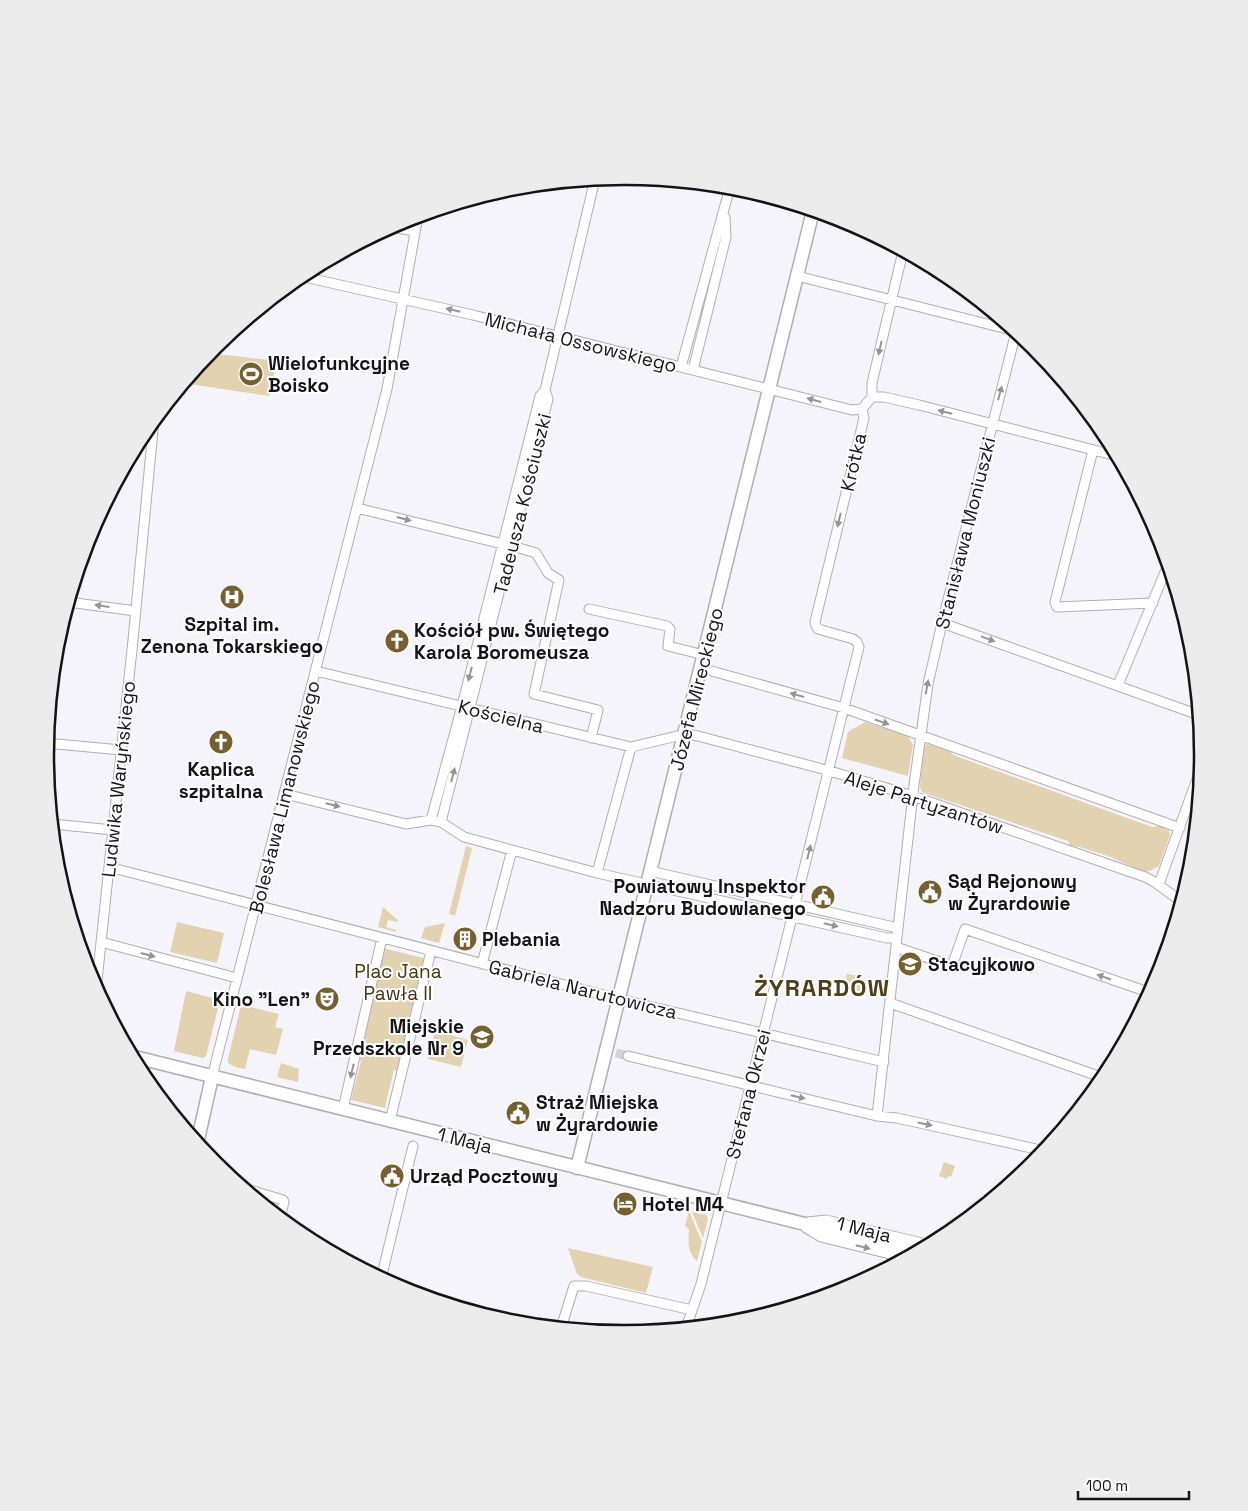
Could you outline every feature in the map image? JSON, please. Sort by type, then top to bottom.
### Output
[{"type":"street","name":"Tadeusza Kościuszki","points":[[441,822],[503,544],[540,396],[545,390],[593,186]]},
{"type":"street","points":[[681,367],[728,195]]},
{"type":"street","points":[[693,370],[726,237],[724,209]]},
{"type":"street","name":"Józefa Mireckiego","points":[[577,1168],[611,1052],[619,999],[811,218]]},
{"type":"street","name":"Bolesława Limanowskiego","points":[[199,1135],[212,1077],[387,387],[416,225]]},
{"type":"street","points":[[405,229],[415,231]]},
{"type":"street","points":[[902,258],[872,383],[872,397],[884,397],[1107,454]]},
{"type":"street","points":[[797,276],[1002,328]]},
{"type":"street","name":"Michała Ossowskiego","points":[[311,278],[402,298],[852,410],[862,409]]},
{"type":"street","name":"Stanisława Moniuszki","points":[[877,1116],[920,735],[928,684],[1014,340]]},
{"type":"street","name":"Krótka","points":[[844,708],[859,647],[853,639],[818,629],[815,622],[864,418],[862,409],[872,397]]},
{"type":"street","name":"Ludwika Waryńskiego","points":[[98,975],[153,435]]},
{"type":"street","points":[[1093,450],[1055,602],[1057,607],[1153,603]]},
{"type":"street","points":[[357,508],[536,552],[548,573],[559,580],[534,694],[598,710],[591,738]]},
{"type":"street","points":[[1118,685],[1165,574]]},
{"type":"street","points":[[75,603],[136,611]]},
{"type":"street","points":[[589,609],[667,626],[670,629],[668,646],[704,655]]},
{"type":"street","points":[[942,623],[1192,713]]},
{"type":"street","points":[[701,668],[844,708],[1180,828]]},
{"type":"street","name":"Kościelna","points":[[316,671],[631,747],[685,734]]},
{"type":"street","name":"Tadeusza Kościuszki","points":[[431,820],[466,707]]},
{"type":"street","name":"Stefana Okrzei","points":[[688,1322],[701,1284],[830,771],[844,708]]},
{"type":"street","name":"Aleje Partyzantów","points":[[685,734],[830,771],[913,796],[1145,877],[1159,884],[1176,897]]},
{"type":"street","points":[[54,744],[121,750]]},
{"type":"street","points":[[598,873],[631,747]]},
{"type":"street","points":[[1159,884],[1193,791]]},
{"type":"street","points":[[285,794],[406,824],[431,820],[441,822],[464,837],[598,873],[649,877],[796,905],[898,928]]},
{"type":"street","points":[[58,825],[113,830]]},
{"type":"street","points":[[482,964],[512,850]]},
{"type":"street","name":"Gabriela Narutowicza","points":[[109,867],[619,999],[884,1062]]},
{"type":"street","points":[[649,877],[793,917],[887,938],[952,966],[965,928],[1143,991]]},
{"type":"street","points":[[343,1109],[382,938]]},
{"type":"street","points":[[101,942],[237,978]]},
{"type":"street","points":[[390,1121],[431,951]]},
{"type":"street","points":[[890,1003],[1096,1075]]},
{"type":"street","points":[[628,1056],[877,1116],[906,1120],[1036,1149]]},
{"type":"street","name":"1 Maja","points":[[141,1058],[390,1121],[415,1138],[577,1168],[908,1250]]},
{"type":"street","points":[[383,1272],[415,1138]]},
{"type":"street","points":[[258,1193],[283,1200],[282,1211]]},
{"type":"street","name":"1 Maja","points":[[798,1223],[826,1220],[919,1243]]},
{"type":"street","name":"1 Maja","points":[[798,1223],[821,1237],[897,1256]]},
{"type":"street","points":[[562,1322],[574,1286],[586,1286],[692,1310]]},
{"type":"green space","points":[[219,354],[277,361],[269,396],[191,384]]},
{"type":"green space","points":[[865,722],[908,736],[913,745],[908,776],[842,758],[848,732]]},
{"type":"green space","points":[[927,744],[1152,827],[1160,826],[1169,831],[1170,835],[1159,866],[1144,872],[1108,856],[1080,847],[1070,846],[1068,841],[924,793],[921,791],[920,786],[923,747]]},
{"type":"green space","points":[[466,846],[472,848],[455,916],[449,914]]},
{"type":"green space","points":[[383,907],[398,920],[398,922],[388,920],[386,927],[396,930],[396,932],[378,927]]},
{"type":"green space","points":[[177,922],[224,933],[217,963],[170,952]]},
{"type":"green space","points":[[445,923],[439,943],[421,938],[425,927]]},
{"type":"green space","name":"Plac Jana Pawła II","points":[[383,948],[427,959],[398,1074],[394,1069],[385,1108],[351,1100],[361,1061],[357,1056]]},
{"type":"green space","points":[[847,974],[858,976],[857,981],[863,982],[861,992],[844,987]]},
{"type":"green space","points":[[186,991],[220,1000],[206,1056],[203,1058],[174,1051]]},
{"type":"green space","points":[[241,1005],[279,1014],[275,1027],[283,1029],[276,1055],[250,1049],[245,1069],[228,1063]]},
{"type":"green space","points":[[435,1031],[468,1040],[461,1067],[428,1059]]},
{"type":"green space","points":[[281,1063],[299,1069],[298,1082],[277,1077]]},
{"type":"green space","points":[[944,1162],[955,1166],[951,1177],[948,1176],[947,1179],[939,1176]]},
{"type":"green space","points":[[689,1211],[702,1242],[697,1261],[690,1250],[688,1242],[689,1229],[685,1226]]},
{"type":"green space","points":[[692,1212],[706,1215],[708,1218],[703,1238]]},
{"type":"green space","points":[[568,1248],[653,1267],[646,1293],[581,1277],[577,1274]]},
{"type":"tunnel","points":[[616,1053],[628,1056]]},
{"type":"place","name":"Wielofunkcyjne Boisko","points":[[251,374]]},
{"type":"place","name":"Szpital im. Zenona Tokarskiego","points":[[232,597]]},
{"type":"place","name":"Kościół pw. Świętego Karola Boromeusza","points":[[397,641]]},
{"type":"place","name":"Kaplica szpitalna","points":[[221,742]]},
{"type":"place","name":"Sąd Rejonowy w Żyrardowie","points":[[930,892]]},
{"type":"place","name":"Powiatowy Inspektor Nadzoru Budowlanego","points":[[823,897]]},
{"type":"place","name":"Plebania","points":[[465,939]]},
{"type":"place","name":"Stacyjkowo","points":[[910,964]]},
{"type":"place","name":"Kino \"Len\"","points":[[327,999]]},
{"type":"place","name":"Miejskie Przedszkole Nr 9","points":[[482,1037]]},
{"type":"place","name":"Straż Miejska w Żyrardowie","points":[[518,1113]]},
{"type":"place","name":"Urząd Pocztowy","points":[[392,1176]]},
{"type":"place","name":"Hotel M4","points":[[625,1204]]},
{"type":"district","name":"ŻYRARDÓW","points":[[822,988]]}]
